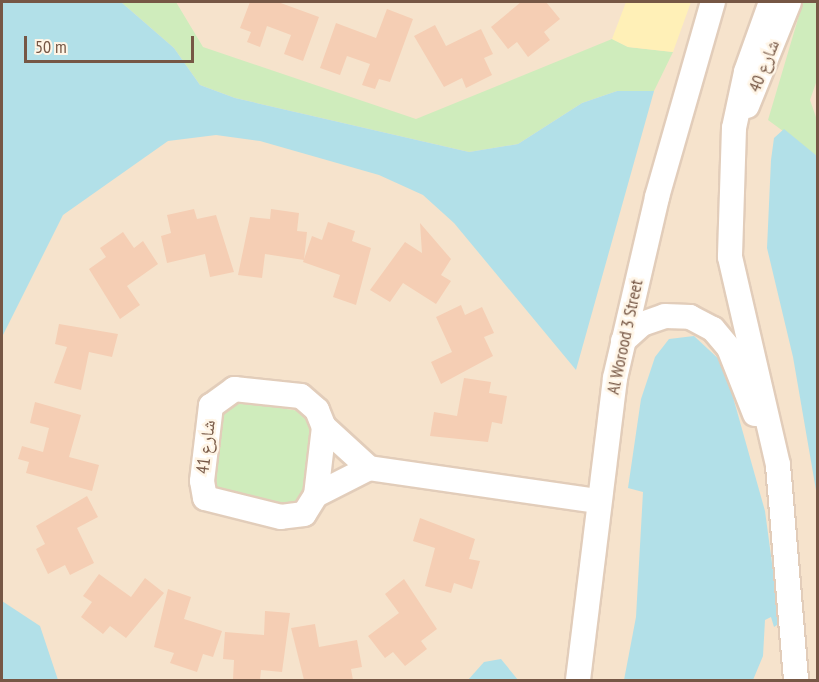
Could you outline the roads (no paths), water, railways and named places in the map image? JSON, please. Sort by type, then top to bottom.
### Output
[{"type":"street","name":"Al Worood 3 Street","points":[[578,681],[597,501],[623,341],[713,2]]},
{"type":"street","points":[[771,2],[746,72],[734,128],[730,257],[778,465],[796,681]]},
{"type":"street","name":"شارع 40","points":[[734,128],[763,75],[789,2]]},
{"type":"street","points":[[623,341],[642,324],[665,316],[690,317],[713,329],[729,348],[778,465]]},
{"type":"street","name":"شارع 41","points":[[227,390],[301,396],[317,410],[324,427],[369,468],[316,495],[304,514],[281,517],[212,503],[202,481],[211,406],[227,390]]},
{"type":"street","points":[[316,495],[324,427]]},
{"type":"street","points":[[369,468],[597,501]]},
{"type":"water","points":[[2,2],[121,2],[174,48],[200,85],[235,98],[469,152],[518,144],[582,103],[617,91],[654,91],[576,370],[454,223],[423,195],[379,175],[260,141],[216,135],[168,141],[63,215],[2,337]]},
{"type":"water","points":[[784,129],[817,156],[817,496],[793,357],[767,248],[774,138]]},
{"type":"water","points":[[694,336],[722,362],[733,397],[765,511],[780,623],[774,627],[771,617],[765,620],[763,656],[753,680],[624,680],[636,617],[643,492],[628,488],[641,399],[655,357],[669,339]]},
{"type":"water","points":[[2,601],[40,626],[58,680],[2,680]]},
{"type":"water","points":[[501,659],[518,680],[468,680],[484,662]]}]
